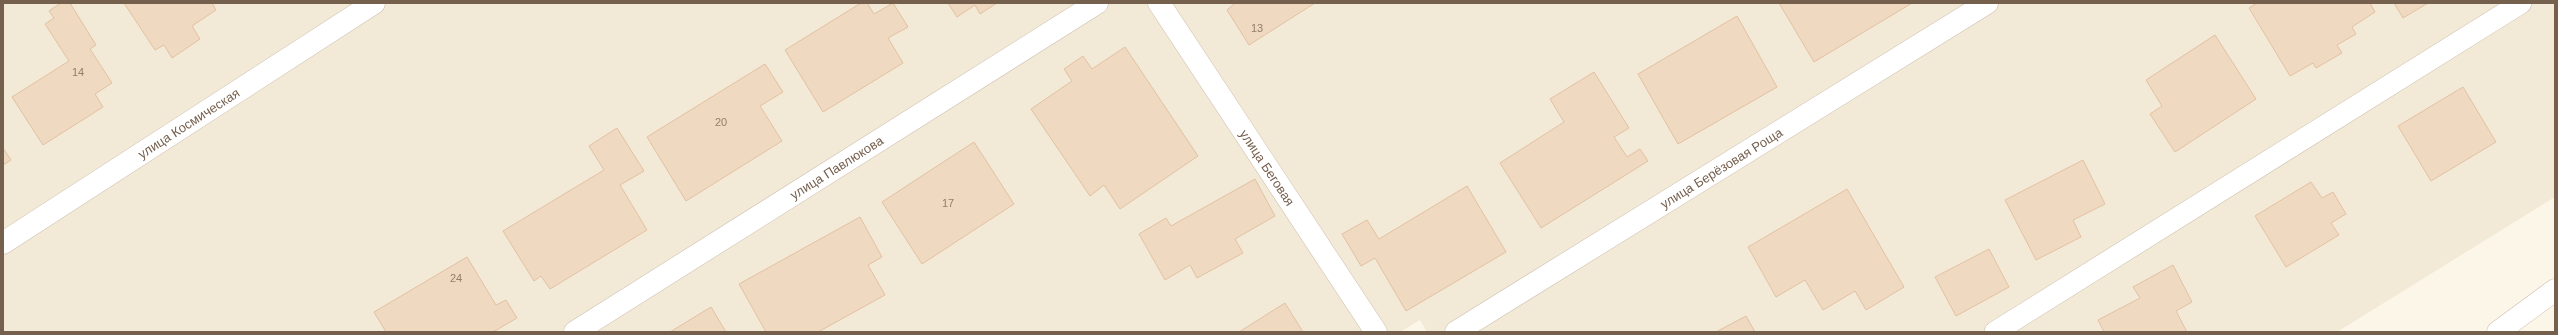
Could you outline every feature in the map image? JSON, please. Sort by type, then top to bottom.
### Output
[{"type":"street","name":"улица Космическая","points":[[3,243],[374,3]]},
{"type":"street","name":"улица Павлюкова","points":[[575,332],[1097,3]]},
{"type":"street","name":"улица Беговая","points":[[1159,3],[1376,332]]},
{"type":"street","name":"улица Берёзовая Роща","points":[[1456,332],[1988,3]]},
{"type":"street","points":[[2498,332],[2555,290]]},
{"type":"lane","points":[[1995,332],[2521,3]]},
{"type":"shaded area","points":[[3,3],[2555,3],[2555,197],[2337,332],[1427,332],[1420,320],[1400,332],[3,332]]},
{"type":"building","points":[[61,3],[70,3],[96,45],[90,49],[112,83],[95,94],[103,107],[43,145],[12,97],[69,61],[45,24],[54,18],[49,11]]},
{"type":"building","points":[[124,3],[212,3],[216,10],[192,26],[200,39],[172,58],[164,45],[155,50]]},
{"type":"building","points":[[861,3],[867,3],[874,14],[893,3],[908,27],[888,38],[903,63],[823,112],[785,50]]},
{"type":"building","points":[[948,3],[997,3],[980,14],[975,5],[957,17]]},
{"type":"building","points":[[1235,3],[1315,3],[1249,45],[1227,10]]},
{"type":"building","points":[[1779,3],[1912,3],[1814,62]]},
{"type":"building","points":[[2257,3],[2370,3],[2375,12],[2352,27],[2356,34],[2337,45],[2342,53],[2316,68],[2313,63],[2290,76],[2249,8]]},
{"type":"building","points":[[2394,3],[2428,3],[2403,18]]},
{"type":"building","points":[[1737,16],[1777,87],[1678,144],[1638,74]]},
{"type":"building","points":[[2215,35],[2256,99],[2175,152],[2150,114],[2162,106],[2146,80]]},
{"type":"building","points":[[1125,47],[1198,156],[1120,209],[1104,185],[1090,196],[1031,109],[1072,81],[1064,69],[1083,56],[1092,69]]},
{"type":"building","points":[[765,64],[783,92],[760,106],[782,141],[686,201],[647,137]]},
{"type":"building","points":[[1594,72],[1629,128],[1614,137],[1627,157],[1640,149],[1648,161],[1541,228],[1500,163],[1564,122],[1550,99]]},
{"type":"building","points":[[2463,87],[2496,142],[2431,181],[2398,126]]},
{"type":"building","points":[[617,128],[644,171],[620,185],[647,230],[550,289],[541,276],[534,281],[503,231],[604,170],[589,146]]},
{"type":"building","points":[[974,142],[1014,204],[922,264],[882,202]]},
{"type":"building","points":[[3,148],[11,160],[3,165]]},
{"type":"building","points":[[2083,160],[2105,204],[2073,220],[2081,237],[2036,260],[2005,200]]},
{"type":"building","points":[[1255,179],[1275,216],[1235,239],[1243,253],[1197,278],[1190,265],[1165,280],[1139,234],[1166,218],[1171,226]]},
{"type":"building","points":[[2311,182],[2322,198],[2333,192],[2346,214],[2331,223],[2339,235],[2286,267],[2255,216]]},
{"type":"building","points":[[1467,186],[1506,252],[1406,311],[1375,258],[1361,266],[1342,234],[1367,220],[1379,239]]},
{"type":"building","points":[[1847,189],[1904,287],[1866,310],[1855,291],[1823,310],[1805,280],[1776,297],[1748,247]]},
{"type":"building","points":[[860,217],[882,257],[868,265],[885,295],[818,332],[766,332],[739,284]]},
{"type":"building","points":[[1989,249],[2009,287],[1956,316],[1935,277]]},
{"type":"building","points":[[467,257],[496,305],[506,300],[517,318],[493,332],[386,332],[374,312]]},
{"type":"building","points":[[2173,265],[2192,302],[2176,311],[2187,332],[2104,332],[2098,320],[2140,298],[2133,287]]},
{"type":"building","points":[[1285,303],[1303,332],[1239,332]]},
{"type":"building","points":[[711,307],[726,332],[670,332]]},
{"type":"building","points":[[1746,316],[1755,332],[1716,332]]}]
